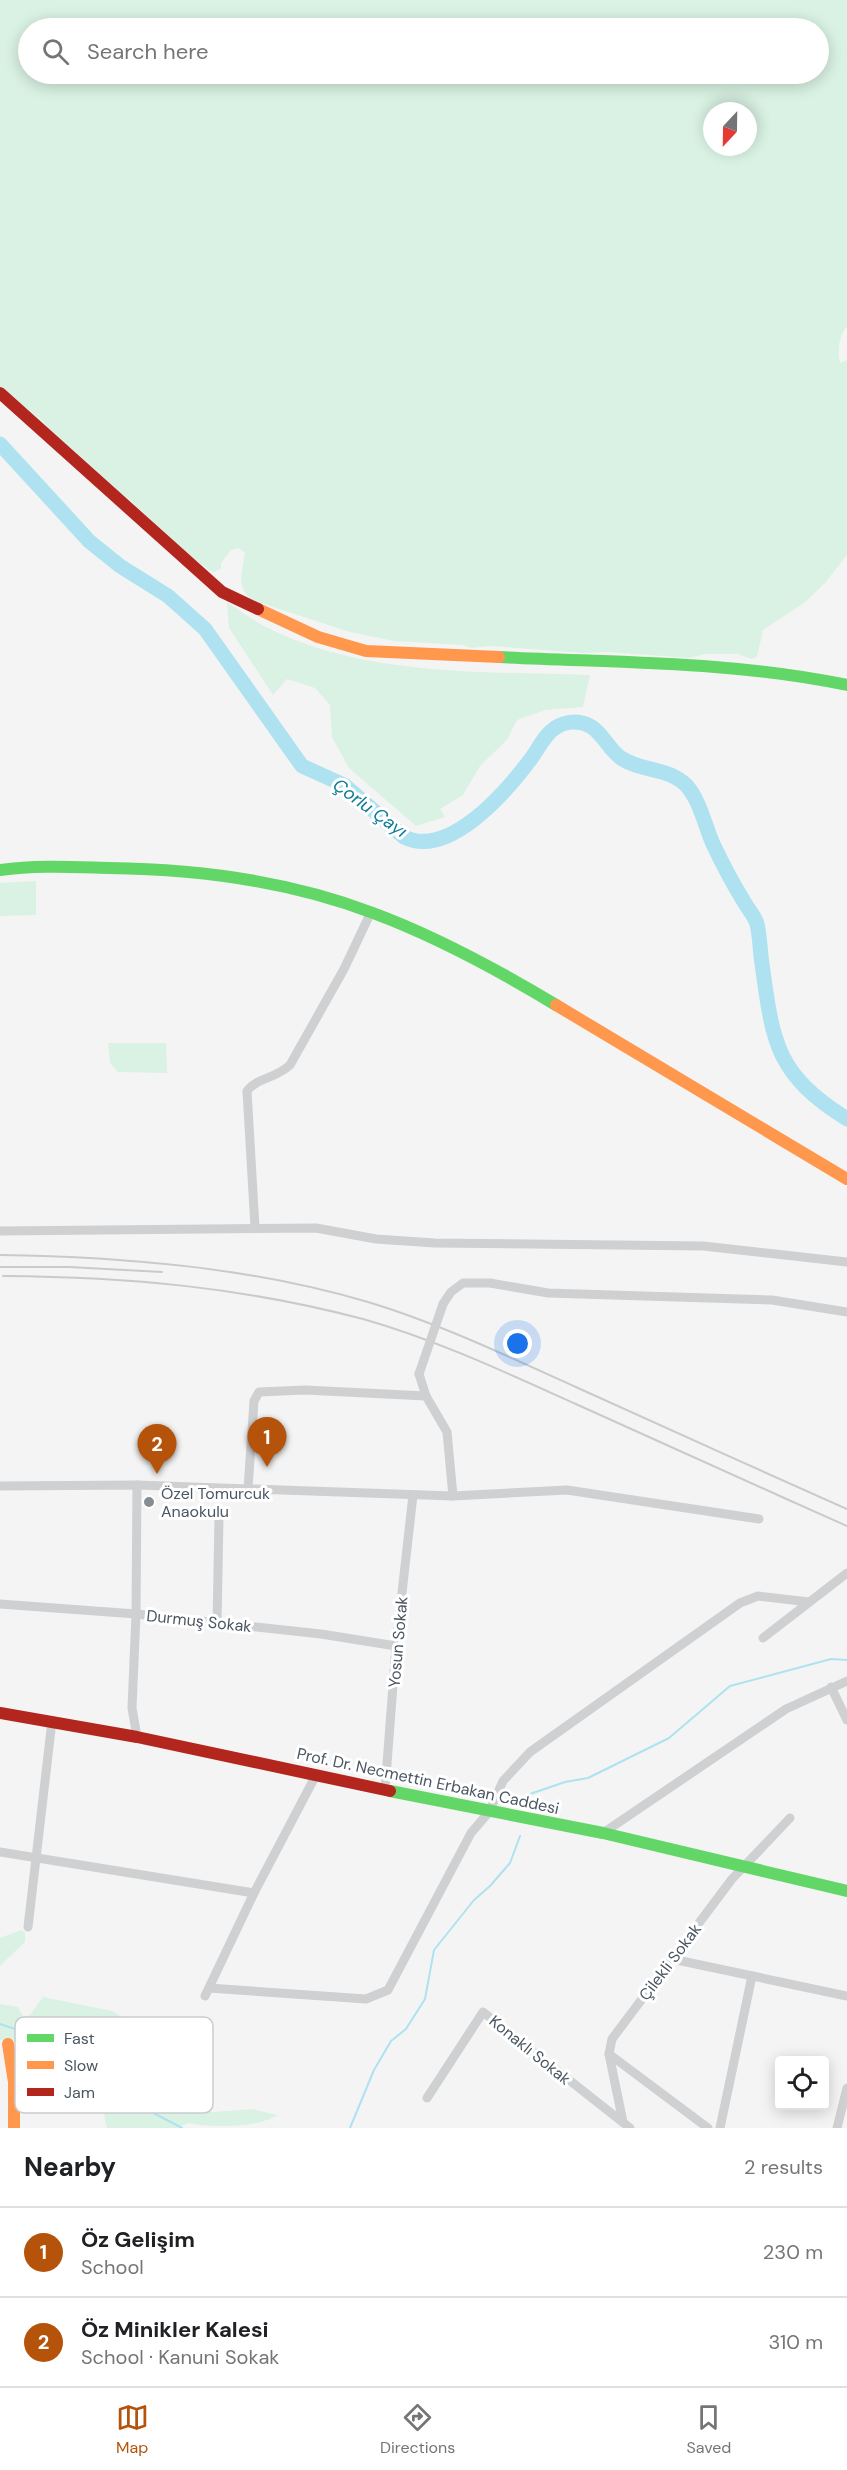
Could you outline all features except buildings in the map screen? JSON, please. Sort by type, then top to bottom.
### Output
[{"type":"street","points":[[0,393],[222,592],[318,637],[366,651],[737,669],[799,675],[847,685]]},
{"type":"street","points":[[0,870],[30,866],[133,868],[224,875],[314,894],[371,912],[403,925],[528,988],[847,1179]]},
{"type":"street","points":[[255,1227],[247,1091],[257,1082],[279,1075],[290,1065],[330,997],[371,912]]},
{"type":"street","points":[[0,1231],[316,1228],[376,1239],[435,1243],[703,1245],[847,1262]]},
{"type":"street","points":[[453,1496],[447,1432],[426,1396],[419,1374],[443,1304],[451,1292],[462,1283],[548,1293],[772,1300],[847,1312]]},
{"type":"street","points":[[248,1489],[254,1401],[259,1392],[305,1390],[426,1396]]},
{"type":"street","points":[[137,1485],[136,1614],[132,1708],[137,1737]]},
{"type":"street","points":[[0,1486],[137,1485],[453,1496],[567,1491],[759,1519]]},
{"type":"street","name":"Yosun Sokak","points":[[385,1790],[396,1646],[413,1495]]},
{"type":"street","points":[[217,1624],[219,1518]]},
{"type":"street","points":[[763,1638],[847,1573]]},
{"type":"street","points":[[316,1774],[254,1893],[207,1992],[366,1999],[388,1990],[471,1833],[489,1812],[503,1781],[530,1752],[740,1603],[758,1596],[809,1602]]},
{"type":"street","name":"Durmuş Sokak","points":[[0,1604],[136,1614],[321,1634],[396,1646]]},
{"type":"street","points":[[603,1833],[786,1708],[847,1681]]},
{"type":"street","points":[[831,1687],[847,1720]]},
{"type":"street","name":"Prof. Dr. Necmettin Erbakan Caddesi","points":[[0,1713],[137,1737],[518,1818],[603,1833],[847,1891]]},
{"type":"street","points":[[28,1927],[52,1721]]},
{"type":"street","name":"Çilekli Sokak","points":[[609,2054],[612,2039],[732,1879],[790,1818]]},
{"type":"street","points":[[0,1852],[254,1893]]},
{"type":"street","points":[[672,1959],[847,1996]]},
{"type":"street","points":[[720,2128],[752,1976]]},
{"type":"street","name":"Konaklı Sokak","points":[[427,2098],[483,2012],[624,2126]]},
{"type":"street","points":[[8,2044],[14,2082],[14,2128]]},
{"type":"street","points":[[609,2054],[624,2126]]},
{"type":"street","points":[[609,2054],[708,2128]]},
{"type":"street","points":[[837,2128],[847,2088]]},
{"type":"green space","points":[[0,0],[847,0],[847,327],[840,339],[839,354],[840,363],[847,360],[847,555],[825,583],[804,603],[763,630],[757,657],[751,659],[738,654],[705,654],[689,658],[490,646],[471,648],[462,645],[394,641],[350,632],[252,600],[243,590],[242,584],[245,552],[238,548],[231,550],[221,563],[221,569],[214,572],[209,570],[185,552],[70,447],[57,440],[43,422],[0,387]]},
{"type":"green space","points":[[227,603],[274,631],[312,646],[350,657],[429,669],[590,675],[583,707],[545,710],[517,720],[507,740],[480,766],[463,795],[440,809],[445,817],[416,826],[349,768],[332,737],[330,705],[315,688],[287,679],[273,695],[229,628]]},
{"type":"green space","points":[[36,881],[36,915],[0,916],[0,883]]},
{"type":"green space","points":[[108,1043],[166,1043],[167,1073],[118,1072],[110,1063]]},
{"type":"green space","points":[[22,1930],[25,1933],[25,1942],[0,1966],[0,1938]]},
{"type":"green space","points":[[43,1997],[112,2011],[122,2017],[23,2017],[30,2015]]},
{"type":"green space","points":[[0,2004],[18,2007],[23,2017],[15,2017],[15,2042],[0,2040]]},
{"type":"green space","points":[[252,2109],[277,2115],[247,2125],[209,2126],[188,2123],[178,2128],[107,2128],[104,2113],[213,2113]]},
{"type":"waterway","name":"Çorlu Çayı","points":[[0,444],[89,541],[120,566],[168,596],[205,629],[302,766],[344,785],[404,837],[421,841],[439,839],[475,819],[507,789],[551,731],[568,723],[577,722],[590,726],[621,758],[637,766],[663,772],[680,780],[692,792],[713,844],[756,921],[770,1016],[782,1055],[805,1087],[823,1103],[847,1119]]},
{"type":"waterway","points":[[527,1801],[530,1794],[565,1782],[588,1778],[669,1738],[730,1686],[831,1659],[847,1660]]},
{"type":"waterway","points":[[350,2128],[374,2070],[391,2041],[406,2029],[425,1999],[434,1950],[474,1900],[510,1863],[520,1836]]},
{"type":"waterway","points":[[0,2024],[15,2029]]},
{"type":"waterway","points":[[153,2113],[182,2128]]},
{"type":"railway","points":[[0,1255],[93,1258],[186,1266],[278,1280],[368,1302],[422,1320],[474,1342],[847,1509]]},
{"type":"railway","points":[[0,1267],[69,1267],[162,1272]]},
{"type":"railway","points":[[3,1276],[95,1279],[184,1286],[273,1299],[391,1327],[498,1369],[847,1526]]},
{"type":"traffic: fast","points":[[499,657],[717,667],[761,671],[847,685]]},
{"type":"traffic: fast","points":[[0,870],[54,867],[176,871],[243,879],[309,893],[373,913],[420,932],[556,1005]]},
{"type":"traffic: fast","points":[[390,1791],[603,1833],[847,1891]]},
{"type":"traffic: slow","points":[[258,609],[318,637],[366,651],[499,657]]},
{"type":"traffic: slow","points":[[556,1005],[847,1179]]},
{"type":"traffic: slow","points":[[8,2044],[14,2082],[14,2128]]},
{"type":"traffic: jam","points":[[0,393],[222,592],[258,609]]},
{"type":"traffic: jam","points":[[0,1713],[137,1737],[390,1791]]},
{"type":"place","name":"Öz Gelişim","points":[[267,1467]]},
{"type":"place","name":"Öz Minikler Kalesi","points":[[157,1474]]},
{"type":"place","name":"Özel Tomurcuk Anaokulu","points":[[149,1502]]}]
